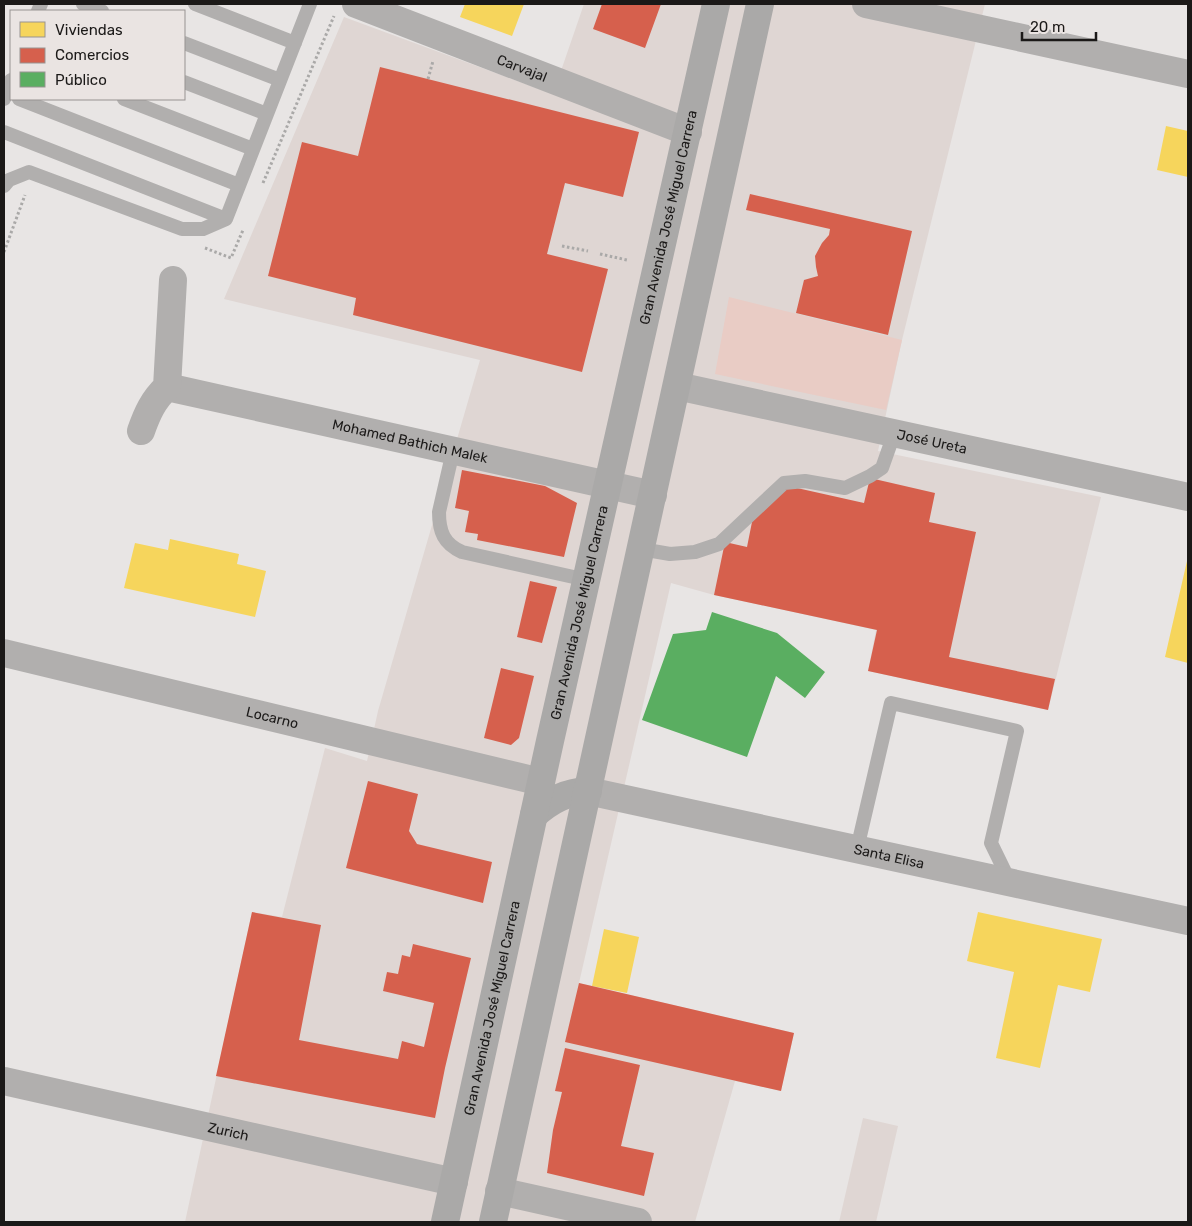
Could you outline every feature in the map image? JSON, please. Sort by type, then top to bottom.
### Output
[{"type":"main road","name":"Gran Avenida José Miguel Carrera","points":[[445,1222],[541,782],[716,4]]},
{"type":"main road","points":[[493,1222],[760,4]]},
{"type":"main road","points":[[534,815],[546,804],[561,796],[574,792],[588,791]]},
{"type":"street","name":"Carvajal","points":[[356,4],[404,12],[688,132]]},
{"type":"street","points":[[866,4],[1188,74]]},
{"type":"street","points":[[141,431],[155,400],[167,387],[174,280]]},
{"type":"street","name":"José Ureta","points":[[677,386],[1188,497]]},
{"type":"street","name":"Mohamed Bathich Malek","points":[[167,387],[653,495]]},
{"type":"street","name":"Locarno","points":[[4,653],[541,782]]},
{"type":"street","name":"Santa Elisa","points":[[588,791],[1188,921]]},
{"type":"street","name":"Zurich","points":[[4,1081],[454,1182]]},
{"type":"street","points":[[499,1191],[638,1222]]},
{"type":"lane","points":[[83,4],[99,10]]},
{"type":"lane","points":[[194,4],[295,43]]},
{"type":"lane","points":[[4,186],[9,180],[29,172],[182,229],[203,229],[226,219],[310,4]]},
{"type":"lane","points":[[185,43],[280,80]]},
{"type":"lane","points":[[185,82],[266,114]]},
{"type":"lane","points":[[22,100],[239,185]]},
{"type":"lane","points":[[127,100],[253,149]]},
{"type":"lane","points":[[4,132],[226,219]]},
{"type":"lane","points":[[641,549],[670,554],[695,552],[719,544],[784,483],[805,481],[844,488],[882,468],[894,434]]},
{"type":"lane","points":[[453,451],[439,512],[439,521],[446,541],[452,547],[462,552],[587,580]]},
{"type":"lane","points":[[857,849],[891,703],[1017,731],[991,843],[1010,882]]},
{"type":"path","points":[[562,246],[588,251]]},
{"type":"path","points":[[600,254],[627,260]]},
{"type":"shaded area","points":[[584,4],[985,4],[902,340],[878,451],[1101,497],[1048,710],[868,671],[876,630],[714,595],[671,583],[579,983],[794,1033],[781,1091],[735,1081],[695,1222],[185,1222],[252,912],[282,917],[325,748],[367,761],[378,711],[480,360],[224,299],[344,17],[553,94]]},
{"type":"shaded area","points":[[729,297],[902,340],[886,410],[715,374]]},
{"type":"shaded area","points":[[863,1118],[898,1126],[876,1222],[839,1222]]},
{"type":"building: Viviendas","points":[[465,4],[524,4],[512,36],[460,17]]},
{"type":"building: Viviendas","points":[[1166,126],[1188,131],[1188,177],[1157,170]]},
{"type":"building: Viviendas","points":[[170,539],[239,554],[237,564],[266,571],[255,617],[124,588],[135,543],[168,550]]},
{"type":"building: Viviendas","points":[[1188,561],[1188,663],[1165,657]]},
{"type":"building: Viviendas","points":[[978,912],[1102,939],[1090,992],[1058,985],[1040,1068],[996,1058],[1014,972],[967,961]]},
{"type":"building: Viviendas","points":[[604,929],[639,937],[627,993],[592,986]]},
{"type":"building: Comercios","points":[[602,4],[661,4],[645,48],[593,29]]},
{"type":"building: Comercios","points":[[380,67],[639,132],[623,197],[565,183],[547,254],[608,269],[582,372],[353,315],[356,298],[268,276],[302,142],[358,156]]},
{"type":"building: Comercios","points":[[750,194],[912,231],[888,335],[796,313],[804,280],[818,276],[815,256],[829,235],[830,229],[746,210]]},
{"type":"building: Comercios","points":[[462,470],[545,486],[577,503],[564,557],[477,540],[478,534],[465,532],[469,511],[455,508]]},
{"type":"building: Comercios","points":[[870,478],[935,493],[929,522],[976,532],[949,657],[1055,679],[1048,710],[868,671],[877,630],[714,595],[725,542],[747,547],[754,512],[788,486],[864,503]]},
{"type":"building: Comercios","points":[[530,581],[557,587],[542,643],[517,637]]},
{"type":"building: Comercios","points":[[501,668],[534,676],[519,738],[511,745],[484,738]]},
{"type":"building: Comercios","points":[[368,781],[418,794],[409,831],[417,844],[492,862],[483,903],[346,868]]},
{"type":"building: Comercios","points":[[252,912],[321,925],[299,1040],[398,1059],[402,1041],[424,1047],[434,1003],[383,991],[387,972],[398,974],[402,955],[410,957],[413,944],[471,958],[435,1118],[216,1076]]},
{"type":"building: Comercios","points":[[579,983],[794,1033],[781,1091],[565,1042]]},
{"type":"building: Comercios","points":[[565,1048],[640,1065],[621,1146],[654,1153],[644,1196],[547,1173],[553,1130],[562,1092],[555,1091]]},
{"type":"building: Público","points":[[712,612],[777,633],[825,672],[805,698],[776,676],[747,757],[642,720],[673,634],[706,630]]}]
